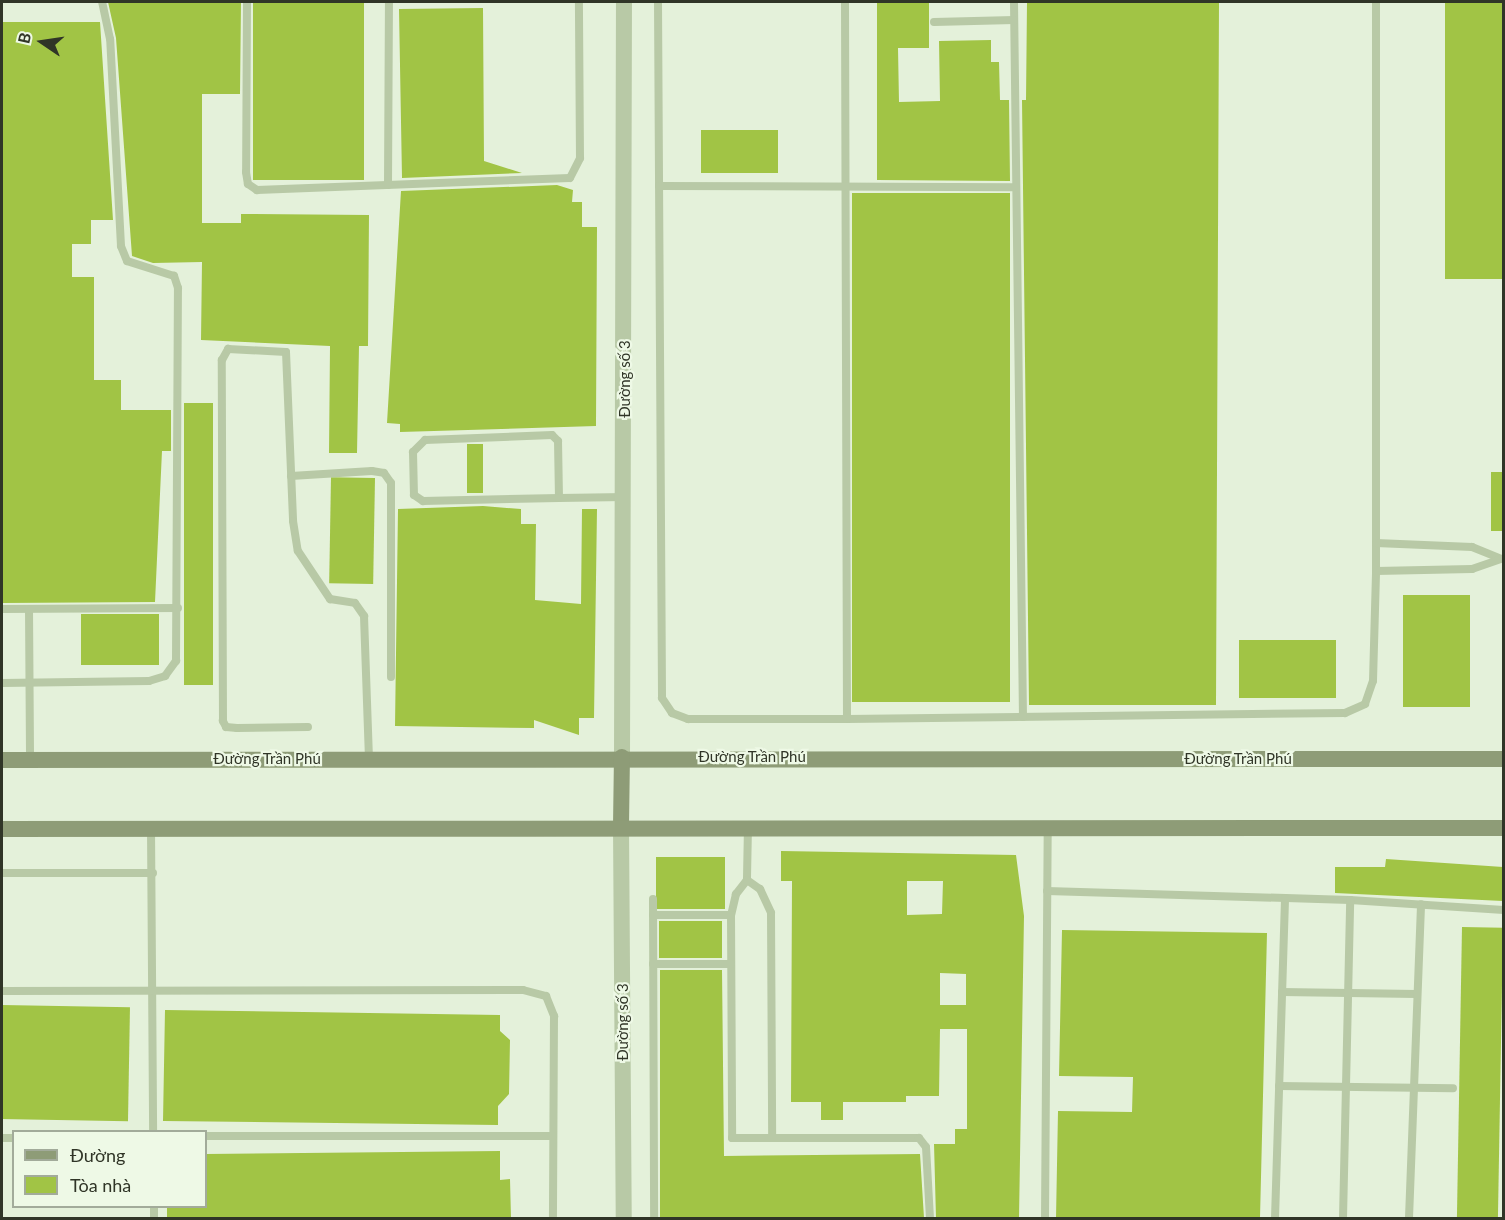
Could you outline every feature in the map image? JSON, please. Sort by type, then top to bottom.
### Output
[{"type":"main road","name":"Đường Trần Phú","points":[[2,760],[622,757],[1503,759]]},
{"type":"main road","points":[[621,825],[622,757]]},
{"type":"main road","points":[[2,829],[621,825],[1503,828]]},
{"type":"street","name":"Đường số 3","points":[[622,757],[625,497],[624,2]]},
{"type":"street","name":"Đường số 3","points":[[621,825],[624,1218]]},
{"type":"lane","points":[[2,683],[149,681],[165,676],[176,661],[178,288],[174,276],[127,261],[121,246],[110,39],[102,2]]},
{"type":"lane","points":[[247,2],[248,184],[257,190],[570,178],[578,171],[579,2]]},
{"type":"lane","points":[[388,186],[389,2]]},
{"type":"lane","points":[[658,2],[662,698],[672,713],[688,719],[1345,713],[1365,704],[1373,681],[1376,571],[1377,2]]},
{"type":"lane","points":[[845,2],[847,719]]},
{"type":"lane","points":[[1014,2],[1023,717]]},
{"type":"lane","points":[[934,22],[1014,20]]},
{"type":"lane","points":[[659,186],[1016,187]]},
{"type":"lane","points":[[308,727],[237,728],[226,727],[223,722],[222,360],[228,350],[286,352],[291,476],[298,551],[330,599],[356,603],[364,616],[369,758]]},
{"type":"lane","points":[[559,498],[558,441],[552,435],[425,440],[413,452],[418,499],[559,498],[625,497]]},
{"type":"lane","points":[[291,476],[372,471],[384,473],[391,483],[391,678]]},
{"type":"lane","points":[[1376,543],[1472,547],[1501,558]]},
{"type":"lane","points":[[1376,571],[1472,569],[1501,558]]},
{"type":"lane","points":[[2,609],[178,608]]},
{"type":"lane","points":[[29,609],[30,760]]},
{"type":"lane","points":[[748,826],[747,880],[735,894],[731,915],[732,1138],[919,1138],[926,1147],[930,1218]]},
{"type":"lane","points":[[1045,1218],[1048,827]]},
{"type":"lane","points":[[151,828],[153,1130]]},
{"type":"lane","points":[[2,873],[153,873]]},
{"type":"lane","points":[[747,880],[760,889],[771,913],[772,1138]]},
{"type":"lane","points":[[1047,891],[1350,900],[1503,910]]},
{"type":"lane","points":[[1275,1218],[1285,898]]},
{"type":"lane","points":[[653,899],[654,1218]]},
{"type":"lane","points":[[1343,1218],[1350,900]]},
{"type":"lane","points":[[1409,1218],[1421,904]]},
{"type":"lane","points":[[653,915],[731,915]]},
{"type":"lane","points":[[653,964],[731,964]]},
{"type":"lane","points":[[2,991],[523,990],[546,996],[554,1016],[553,1218]]},
{"type":"lane","points":[[1282,992],[1416,994]]},
{"type":"lane","points":[[1279,1086],[1453,1088]]},
{"type":"lane","points":[[207,1136],[553,1137]]},
{"type":"building","points":[[108,2],[241,2],[240,94],[202,94],[202,223],[241,223],[241,214],[369,215],[368,346],[359,346],[357,453],[329,453],[330,346],[201,340],[202,262],[153,263],[132,256],[116,38]]},
{"type":"building","points":[[253,2],[364,2],[364,180],[253,180]]},
{"type":"building","points":[[877,2],[929,2],[929,48],[898,48],[899,102],[940,101],[939,41],[991,40],[991,62],[999,62],[1000,100],[1009,100],[1010,181],[877,180]]},
{"type":"building","points":[[1027,2],[1219,2],[1216,705],[1029,705],[1022,100],[1026,100]]},
{"type":"building","points":[[1445,2],[1503,2],[1503,279],[1445,279]]},
{"type":"building","points":[[483,8],[484,161],[522,173],[402,178],[399,9]]},
{"type":"building","points":[[2,22],[100,22],[113,220],[91,220],[91,244],[72,244],[72,277],[94,277],[94,380],[121,380],[121,410],[171,410],[171,451],[162,451],[155,602],[2,603]]},
{"type":"building","points":[[701,130],[778,130],[778,173],[701,173]]},
{"type":"building","points":[[557,185],[573,190],[572,202],[582,202],[582,227],[597,227],[596,426],[400,432],[400,424],[387,423],[401,191]]},
{"type":"building","points":[[852,193],[1010,193],[1010,702],[852,702]]},
{"type":"building","points":[[184,403],[213,403],[213,685],[184,685]]},
{"type":"building","points":[[467,444],[483,444],[483,493],[467,493]]},
{"type":"building","points":[[1491,472],[1503,472],[1503,531],[1491,531]]},
{"type":"building","points":[[331,477],[375,478],[373,584],[329,583]]},
{"type":"building","points":[[483,506],[521,509],[521,524],[536,524],[535,600],[581,604],[582,509],[597,509],[594,718],[579,718],[579,735],[534,720],[534,728],[395,726],[398,509]]},
{"type":"building","points":[[1403,595],[1470,595],[1470,707],[1403,707]]},
{"type":"building","points":[[81,614],[159,614],[159,665],[81,665]]},
{"type":"building","points":[[1239,640],[1336,640],[1336,698],[1239,698]]},
{"type":"building","points":[[781,851],[1016,855],[1024,916],[1019,1218],[936,1218],[934,1144],[955,1144],[955,1129],[967,1129],[967,1029],[940,1029],[939,1096],[906,1096],[906,1102],[843,1102],[843,1120],[821,1120],[821,1102],[791,1102],[792,881],[781,881]],"holes":[[[907,881],[943,881],[942,914],[907,915]],[[940,973],[966,974],[966,1005],[940,1005]]]},
{"type":"building","points":[[656,857],[725,857],[725,909],[656,909]]},
{"type":"building","points":[[1386,859],[1503,867],[1503,901],[1335,893],[1335,867],[1385,867]]},
{"type":"building","points":[[659,921],[722,921],[722,958],[659,958]]},
{"type":"building","points":[[1462,927],[1503,928],[1498,1218],[1457,1218]]},
{"type":"building","points":[[1062,930],[1267,933],[1260,1218],[1056,1218],[1058,1111],[1132,1112],[1133,1077],[1059,1076]]},
{"type":"building","points":[[660,970],[722,970],[724,1156],[920,1154],[924,1218],[660,1218]]},
{"type":"building","points":[[2,1005],[130,1007],[128,1121],[2,1119]]},
{"type":"building","points":[[165,1010],[500,1015],[500,1031],[510,1040],[509,1094],[498,1106],[498,1125],[163,1121]]},
{"type":"building","points":[[500,1151],[500,1180],[510,1179],[511,1218],[167,1218],[167,1208],[207,1208],[207,1154]]}]
